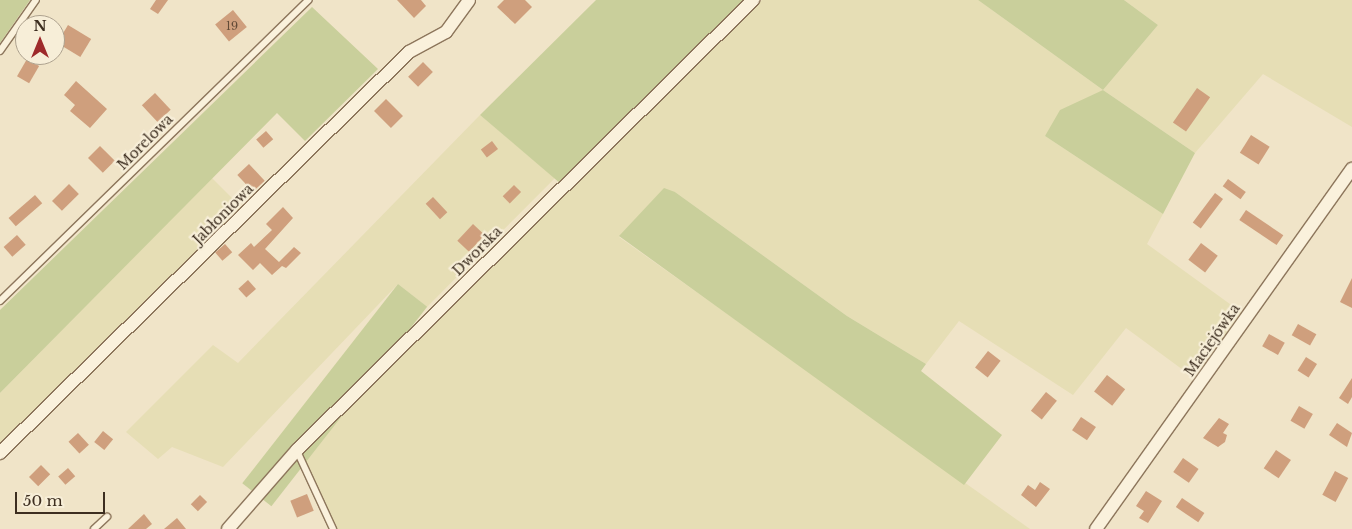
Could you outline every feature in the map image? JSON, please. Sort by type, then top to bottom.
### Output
[{"type":"street","name":"Jabłoniowa","points":[[0,453],[408,52],[446,32],[469,0]]},
{"type":"street","name":"Dworska","points":[[228,529],[297,450],[753,0]]},
{"type":"street","name":"Maciejówka","points":[[1096,529],[1352,168]]},
{"type":"lane","points":[[0,51],[36,0]]},
{"type":"lane","name":"Morelowa","points":[[0,301],[308,0]]},
{"type":"lane","points":[[297,450],[333,529]]},
{"type":"lane","points":[[94,529],[107,517]]},
{"type":"shaded area","points":[[762,0],[978,0],[1103,90],[1045,136],[1163,214],[1147,244],[1241,312],[1194,378],[1126,328],[1073,395],[959,321],[926,364],[847,316],[675,192],[619,237],[1030,529],[333,529],[299,456]]},
{"type":"shaded area","points":[[1124,0],[1352,0],[1352,127],[1263,74],[1195,153],[1103,90],[1158,25]]},
{"type":"shaded area","points":[[480,115],[555,178],[427,307],[398,284],[223,467],[172,447],[158,459],[126,432],[213,345],[238,363]]},
{"type":"shaded area","points":[[212,178],[244,210],[0,448],[0,393]]},
{"type":"green space","points":[[0,0],[30,0],[20,15],[15,15],[15,22],[0,43]]},
{"type":"green space","points":[[596,0],[750,0],[561,184],[480,115]]},
{"type":"green space","points":[[978,0],[1124,0],[1158,25],[1103,90]]},
{"type":"green space","points":[[312,7],[378,69],[305,141],[277,113],[0,393],[0,310]]},
{"type":"green space","points":[[1103,90],[1195,153],[1163,214],[1045,136],[1060,110]]},
{"type":"green space","points":[[664,188],[675,192],[847,316],[926,364],[921,371],[1002,435],[964,485],[619,236]]},
{"type":"green space","points":[[398,284],[427,307],[271,506],[242,483]]},
{"type":"building","points":[[156,0],[168,0],[158,14],[150,9]]},
{"type":"building","points":[[397,0],[421,0],[426,6],[414,18]]},
{"type":"building","points":[[504,0],[525,0],[532,7],[515,24],[497,7]]},
{"type":"building","points":[[233,10],[247,27],[229,42],[215,24]]},
{"type":"building","points":[[68,25],[91,39],[80,57],[65,48],[65,30]]},
{"type":"building","points":[[423,62],[433,72],[418,87],[408,77]]},
{"type":"building","points":[[24,65],[37,65],[39,66],[29,83],[17,76]]},
{"type":"building","points":[[76,81],[107,109],[90,128],[70,111],[75,105],[64,95]]},
{"type":"building","points":[[1197,88],[1210,97],[1186,132],[1173,122]]},
{"type":"building","points":[[155,93],[171,110],[158,122],[142,105]]},
{"type":"building","points":[[386,99],[403,116],[391,128],[374,111]]},
{"type":"building","points":[[266,131],[273,139],[263,148],[256,140]]},
{"type":"building","points":[[1251,135],[1270,147],[1259,164],[1240,153]]},
{"type":"building","points":[[492,141],[498,149],[487,157],[481,149]]},
{"type":"building","points":[[100,146],[115,161],[103,173],[88,158]]},
{"type":"building","points":[[249,164],[265,181],[253,192],[237,175]]},
{"type":"building","points":[[1228,179],[1246,192],[1241,199],[1223,186]]},
{"type":"building","points":[[69,184],[79,194],[62,211],[52,201]]},
{"type":"building","points":[[514,185],[521,192],[510,203],[503,196]]},
{"type":"building","points":[[1215,193],[1223,199],[1201,229],[1193,223]]},
{"type":"building","points":[[35,195],[42,203],[16,226],[9,218]]},
{"type":"building","points":[[433,197],[447,212],[440,219],[426,204]]},
{"type":"building","points":[[283,207],[293,218],[265,249],[279,262],[294,247],[301,253],[286,268],[282,266],[272,275],[260,263],[253,270],[238,255],[251,243],[254,247],[272,230],[266,224]]},
{"type":"building","points":[[1246,210],[1283,235],[1277,245],[1239,220]]},
{"type":"building","points":[[473,224],[485,235],[469,252],[457,241]]},
{"type":"building","points":[[17,235],[26,245],[12,257],[4,247]]},
{"type":"building","points":[[1201,243],[1218,256],[1205,272],[1188,260]]},
{"type":"building","points":[[225,244],[232,252],[222,261],[215,253]]},
{"type":"building","points":[[1352,278],[1352,308],[1340,302]]},
{"type":"building","points":[[248,280],[256,289],[246,298],[238,289]]},
{"type":"building","points":[[1298,324],[1316,334],[1310,346],[1292,335]]},
{"type":"building","points":[[1269,334],[1285,343],[1278,355],[1262,346]]},
{"type":"building","points":[[988,351],[1001,361],[988,377],[975,368]]},
{"type":"building","points":[[1306,357],[1317,364],[1309,377],[1298,371]]},
{"type":"building","points":[[1107,375],[1125,389],[1112,406],[1094,392]]},
{"type":"building","points":[[1352,378],[1352,397],[1348,404],[1339,398]]},
{"type":"building","points":[[1046,392],[1057,401],[1042,419],[1031,411]]},
{"type":"building","points":[[1299,406],[1313,414],[1304,429],[1290,421]]},
{"type":"building","points":[[1081,417],[1096,427],[1087,440],[1072,430]]},
{"type":"building","points":[[1219,418],[1229,424],[1223,433],[1227,435],[1225,442],[1218,447],[1203,438]]},
{"type":"building","points":[[1337,423],[1352,433],[1347,447],[1329,435]]},
{"type":"building","points":[[103,431],[113,439],[104,450],[94,442]]},
{"type":"building","points":[[78,433],[89,445],[79,454],[68,442]]},
{"type":"building","points":[[1276,450],[1291,460],[1279,478],[1264,468]]},
{"type":"building","points":[[1183,458],[1199,469],[1189,483],[1173,472]]},
{"type":"building","points":[[41,465],[50,474],[38,486],[29,477]]},
{"type":"building","points":[[68,468],[75,476],[65,485],[58,477]]},
{"type":"building","points":[[1335,471],[1348,478],[1336,502],[1322,495]]},
{"type":"building","points":[[1040,482],[1050,489],[1036,507],[1021,495],[1028,485],[1035,490]]},
{"type":"building","points":[[1146,491],[1162,501],[1148,523],[1139,518],[1144,511],[1136,506]]},
{"type":"building","points":[[307,494],[314,511],[297,517],[290,501]]},
{"type":"building","points":[[200,495],[207,502],[198,511],[191,504]]},
{"type":"building","points":[[1182,498],[1204,513],[1198,522],[1176,507]]},
{"type":"building","points":[[144,514],[152,524],[146,529],[128,529]]},
{"type":"building","points":[[177,518],[186,529],[164,529]]}]
